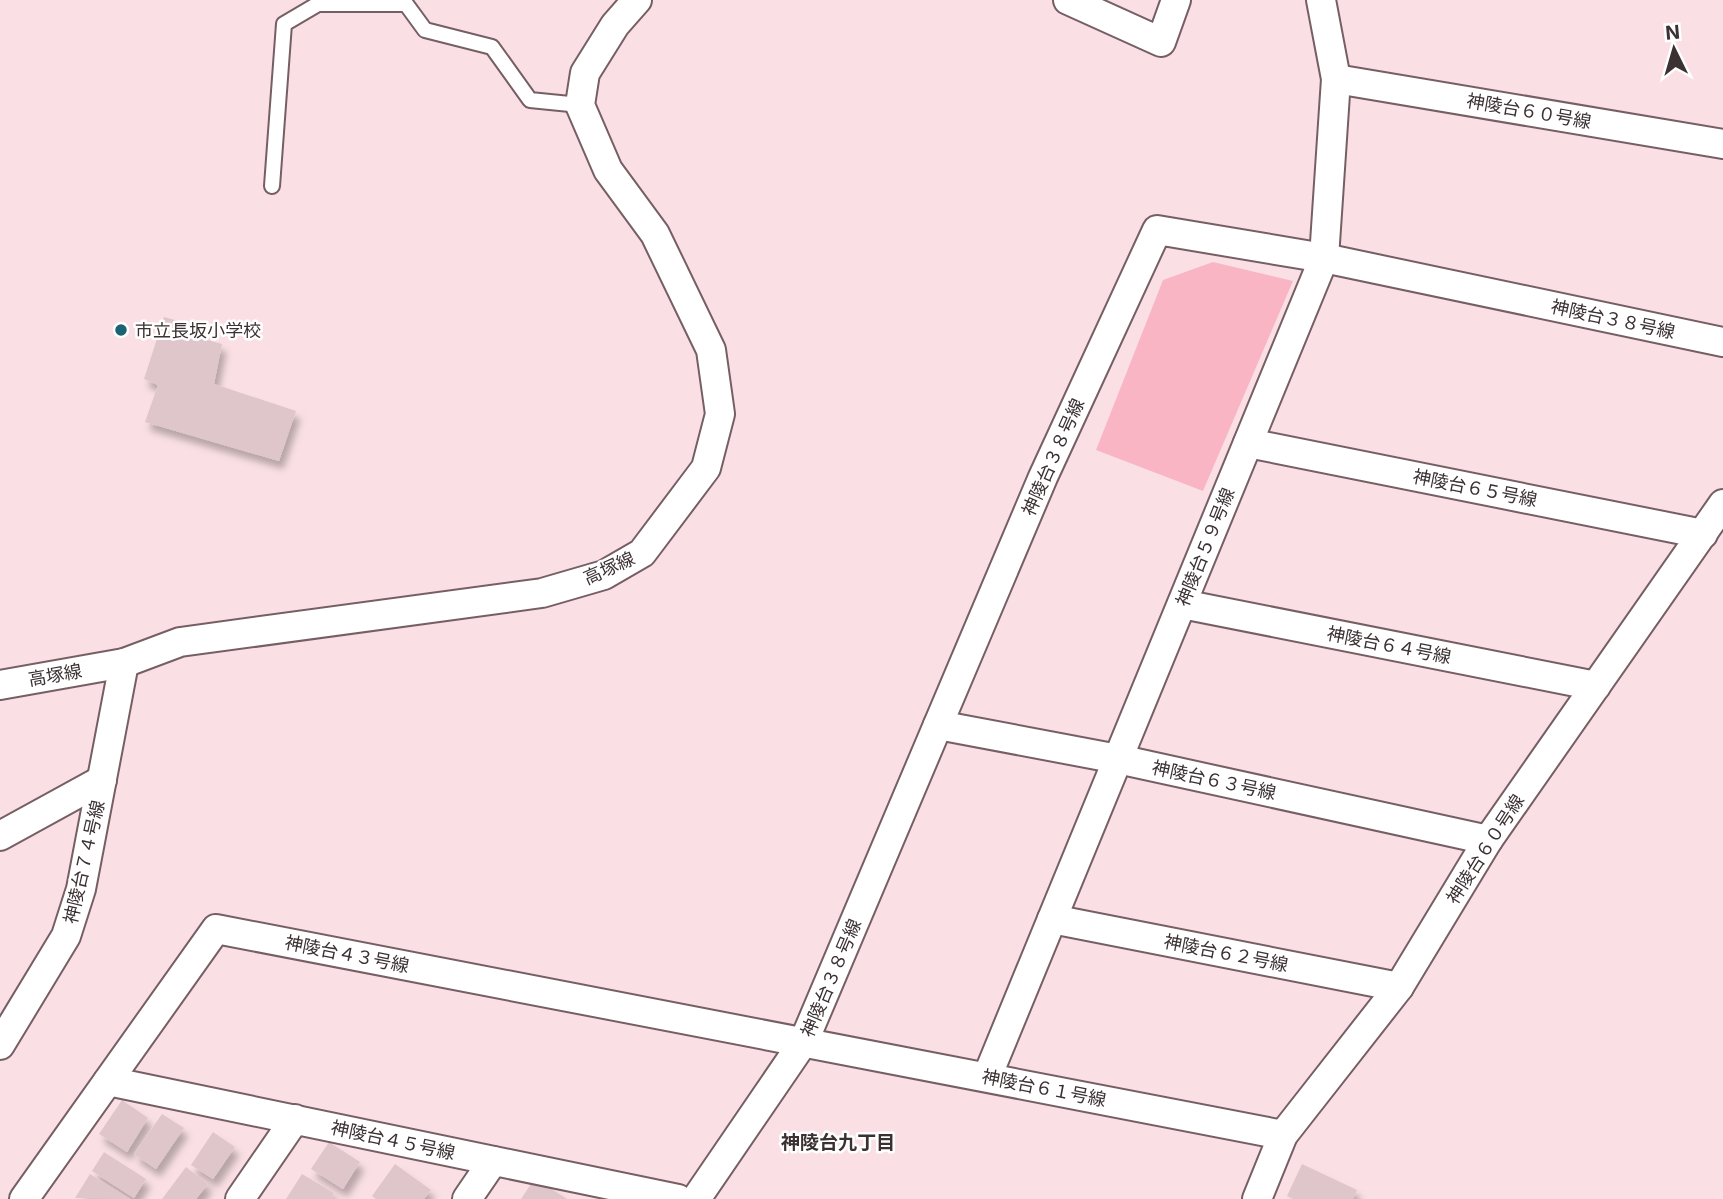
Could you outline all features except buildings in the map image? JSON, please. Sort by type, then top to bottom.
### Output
[{"type":"street","points":[[580,105],[585,73],[615,25],[637,0]]},
{"type":"street","points":[[1068,0],[1161,42],[1175,0]]},
{"type":"street","name":"神陵台５９号線","points":[[987,1077],[1324,258],[1336,79],[1321,0]]},
{"type":"street","name":"神陵台６０号線","points":[[1336,79],[1723,144]]},
{"type":"street","name":"高塚線","points":[[0,685],[124,663],[180,642],[542,593],[604,575],[642,553],[706,468],[720,414],[710,350],[655,234],[608,170],[580,105]]},
{"type":"street","name":"神陵台３８号線","points":[[696,1199],[804,1041],[1043,477],[1157,230],[1324,258],[1723,342]]},
{"type":"street","name":"神陵台６５号線","points":[[1248,443],[1703,534]]},
{"type":"street","name":"神陵台６０号線","points":[[1257,1199],[1283,1135],[1399,987],[1488,840],[1723,504]]},
{"type":"street","name":"神陵台６４号線","points":[[1182,604],[1596,686]]},
{"type":"street","name":"神陵台７４号線","points":[[0,1045],[66,936],[81,889],[124,663]]},
{"type":"street","name":"神陵台６３号線","points":[[938,725],[1118,759],[1488,840]]},
{"type":"street","points":[[0,836],[102,780]]},
{"type":"street","name":"神陵台６２号線","points":[[1052,919],[1399,987]]},
{"type":"street","name":"神陵台４３号線","points":[[24,1199],[216,929],[804,1041]]},
{"type":"street","name":"神陵台６１号線","points":[[804,1041],[1283,1135]]},
{"type":"street","name":"神陵台４５号線","points":[[108,1081],[678,1199]]},
{"type":"street","points":[[240,1199],[295,1119]]},
{"type":"street","points":[[467,1199],[494,1161]]},
{"type":"lane","points":[[272,186],[284,24],[318,4],[406,2],[425,30],[492,47],[530,100],[580,105]]},
{"type":"shaded area","points":[[1213,262],[1293,281],[1203,491],[1096,450],[1163,280]]},
{"type":"place","name":"市立長坂小学校","points":[[121,330]]},
{"type":"district","name":"神陵台九丁目","points":[[838,1142]]}]
